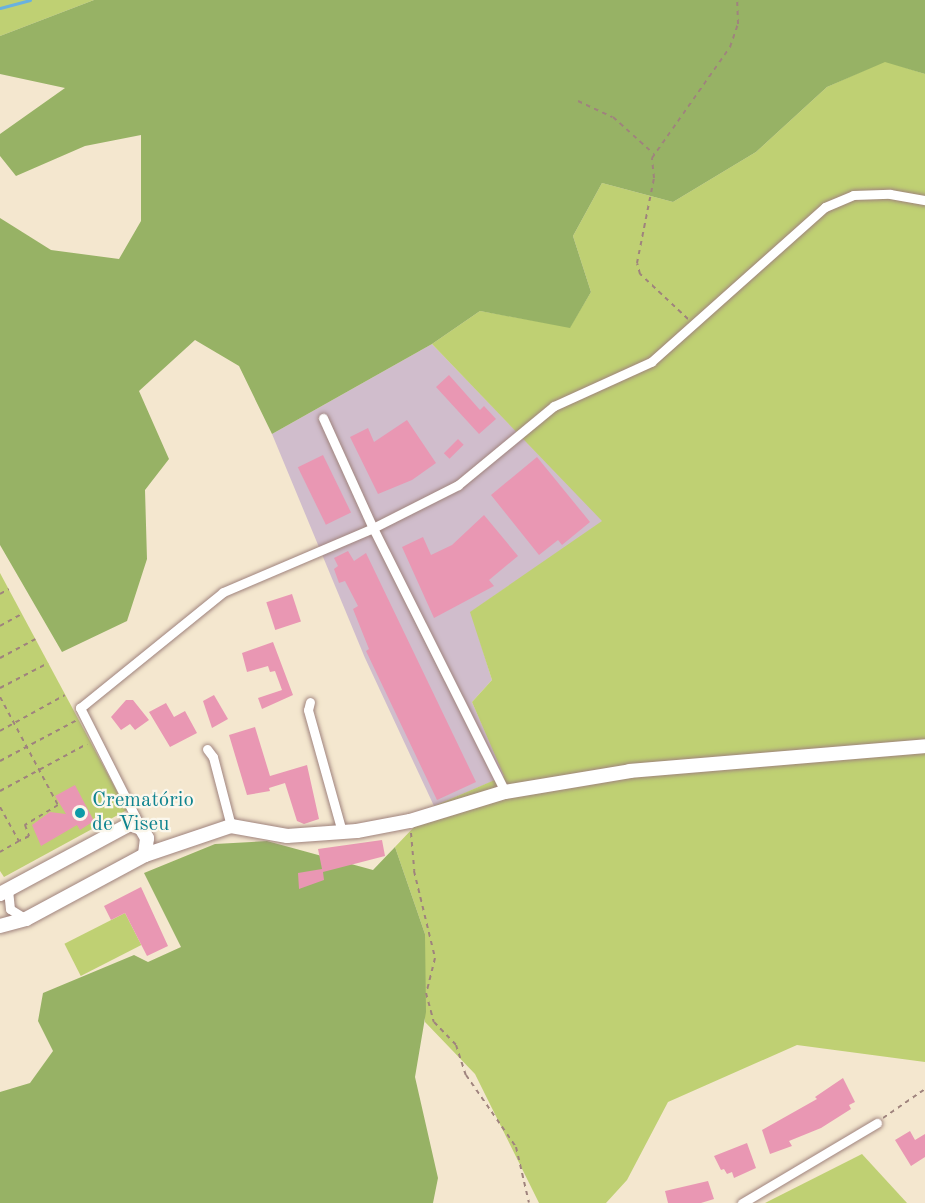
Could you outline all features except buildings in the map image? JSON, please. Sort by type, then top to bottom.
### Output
[{"type":"street","points":[[145,855],[148,842],[80,708],[223,592],[373,528],[458,485],[554,406],[638,370],[825,207],[853,195],[890,194],[925,200]]},
{"type":"street","points":[[322,418],[373,528],[505,792]]},
{"type":"street","points":[[310,702],[308,710],[342,832]]},
{"type":"street","points":[[0,926],[26,919],[145,855],[231,826],[287,836],[342,832],[410,821],[505,792],[630,771],[745,759],[925,746]]},
{"type":"street","points":[[207,749],[213,757],[231,826]]},
{"type":"street","points":[[26,919],[10,909],[4,892],[130,824],[141,828]]},
{"type":"street","points":[[742,1203],[877,1123]]},
{"type":"path","points":[[691,324],[683,311],[640,274],[637,263],[654,178],[654,154],[730,47],[738,24],[737,0]]},
{"type":"path","points":[[578,101],[613,117],[654,154]]},
{"type":"path","points":[[0,594],[9,589]]},
{"type":"path","points":[[0,626],[22,614]]},
{"type":"path","points":[[0,658],[35,639]]},
{"type":"path","points":[[0,688],[48,663]]},
{"type":"path","points":[[0,731],[65,695]]},
{"type":"path","points":[[0,697],[58,805],[24,825],[29,836],[0,852]]},
{"type":"path","points":[[0,761],[78,719]]},
{"type":"path","points":[[0,791],[91,743]]},
{"type":"path","points":[[0,807],[19,841]]},
{"type":"path","points":[[410,821],[414,871],[435,958],[426,993],[434,1022],[456,1045],[466,1075],[516,1147],[529,1203]]},
{"type":"path","points":[[877,1123],[925,1089]]},
{"type":"shaded area","points":[[432,344],[603,521],[471,612],[492,680],[472,702],[505,776],[434,806],[365,658],[272,434]]},
{"type":"green space","points":[[0,0],[94,0],[0,36]]},
{"type":"green space","points":[[94,0],[925,0],[925,74],[885,62],[827,87],[756,152],[673,202],[602,183],[573,236],[591,292],[570,328],[480,311],[432,344],[272,434],[239,366],[195,340],[139,391],[169,459],[145,490],[147,559],[127,621],[62,652],[0,545],[0,218],[51,250],[119,259],[141,221],[141,135],[85,146],[16,176],[0,156],[0,134],[65,88],[0,74],[0,36]]},
{"type":"green space","points":[[885,61],[925,74],[925,1062],[797,1045],[668,1102],[627,1180],[606,1203],[539,1203],[475,1074],[425,1022],[425,934],[395,847],[434,806],[504,776],[472,702],[492,680],[470,612],[602,521],[432,344],[480,311],[570,327],[591,292],[573,236],[602,183],[673,202],[756,152],[827,87]]},
{"type":"green space","points":[[0,573],[127,810],[4,877],[0,871]]},
{"type":"green space","points":[[267,841],[373,870],[395,847],[425,934],[426,1012],[415,1077],[438,1178],[433,1203],[0,1203],[0,1092],[30,1083],[53,1051],[38,1021],[43,993],[134,955],[148,962],[181,947],[144,873],[215,844]]},
{"type":"green space","points":[[125,913],[141,945],[81,976],[64,944]]},
{"type":"green space","points":[[862,1154],[907,1203],[765,1203]]},
{"type":"waterway","points":[[0,8],[30,0]]},
{"type":"place","name":"Crematório de Viseu","points":[[80,813]]}]
